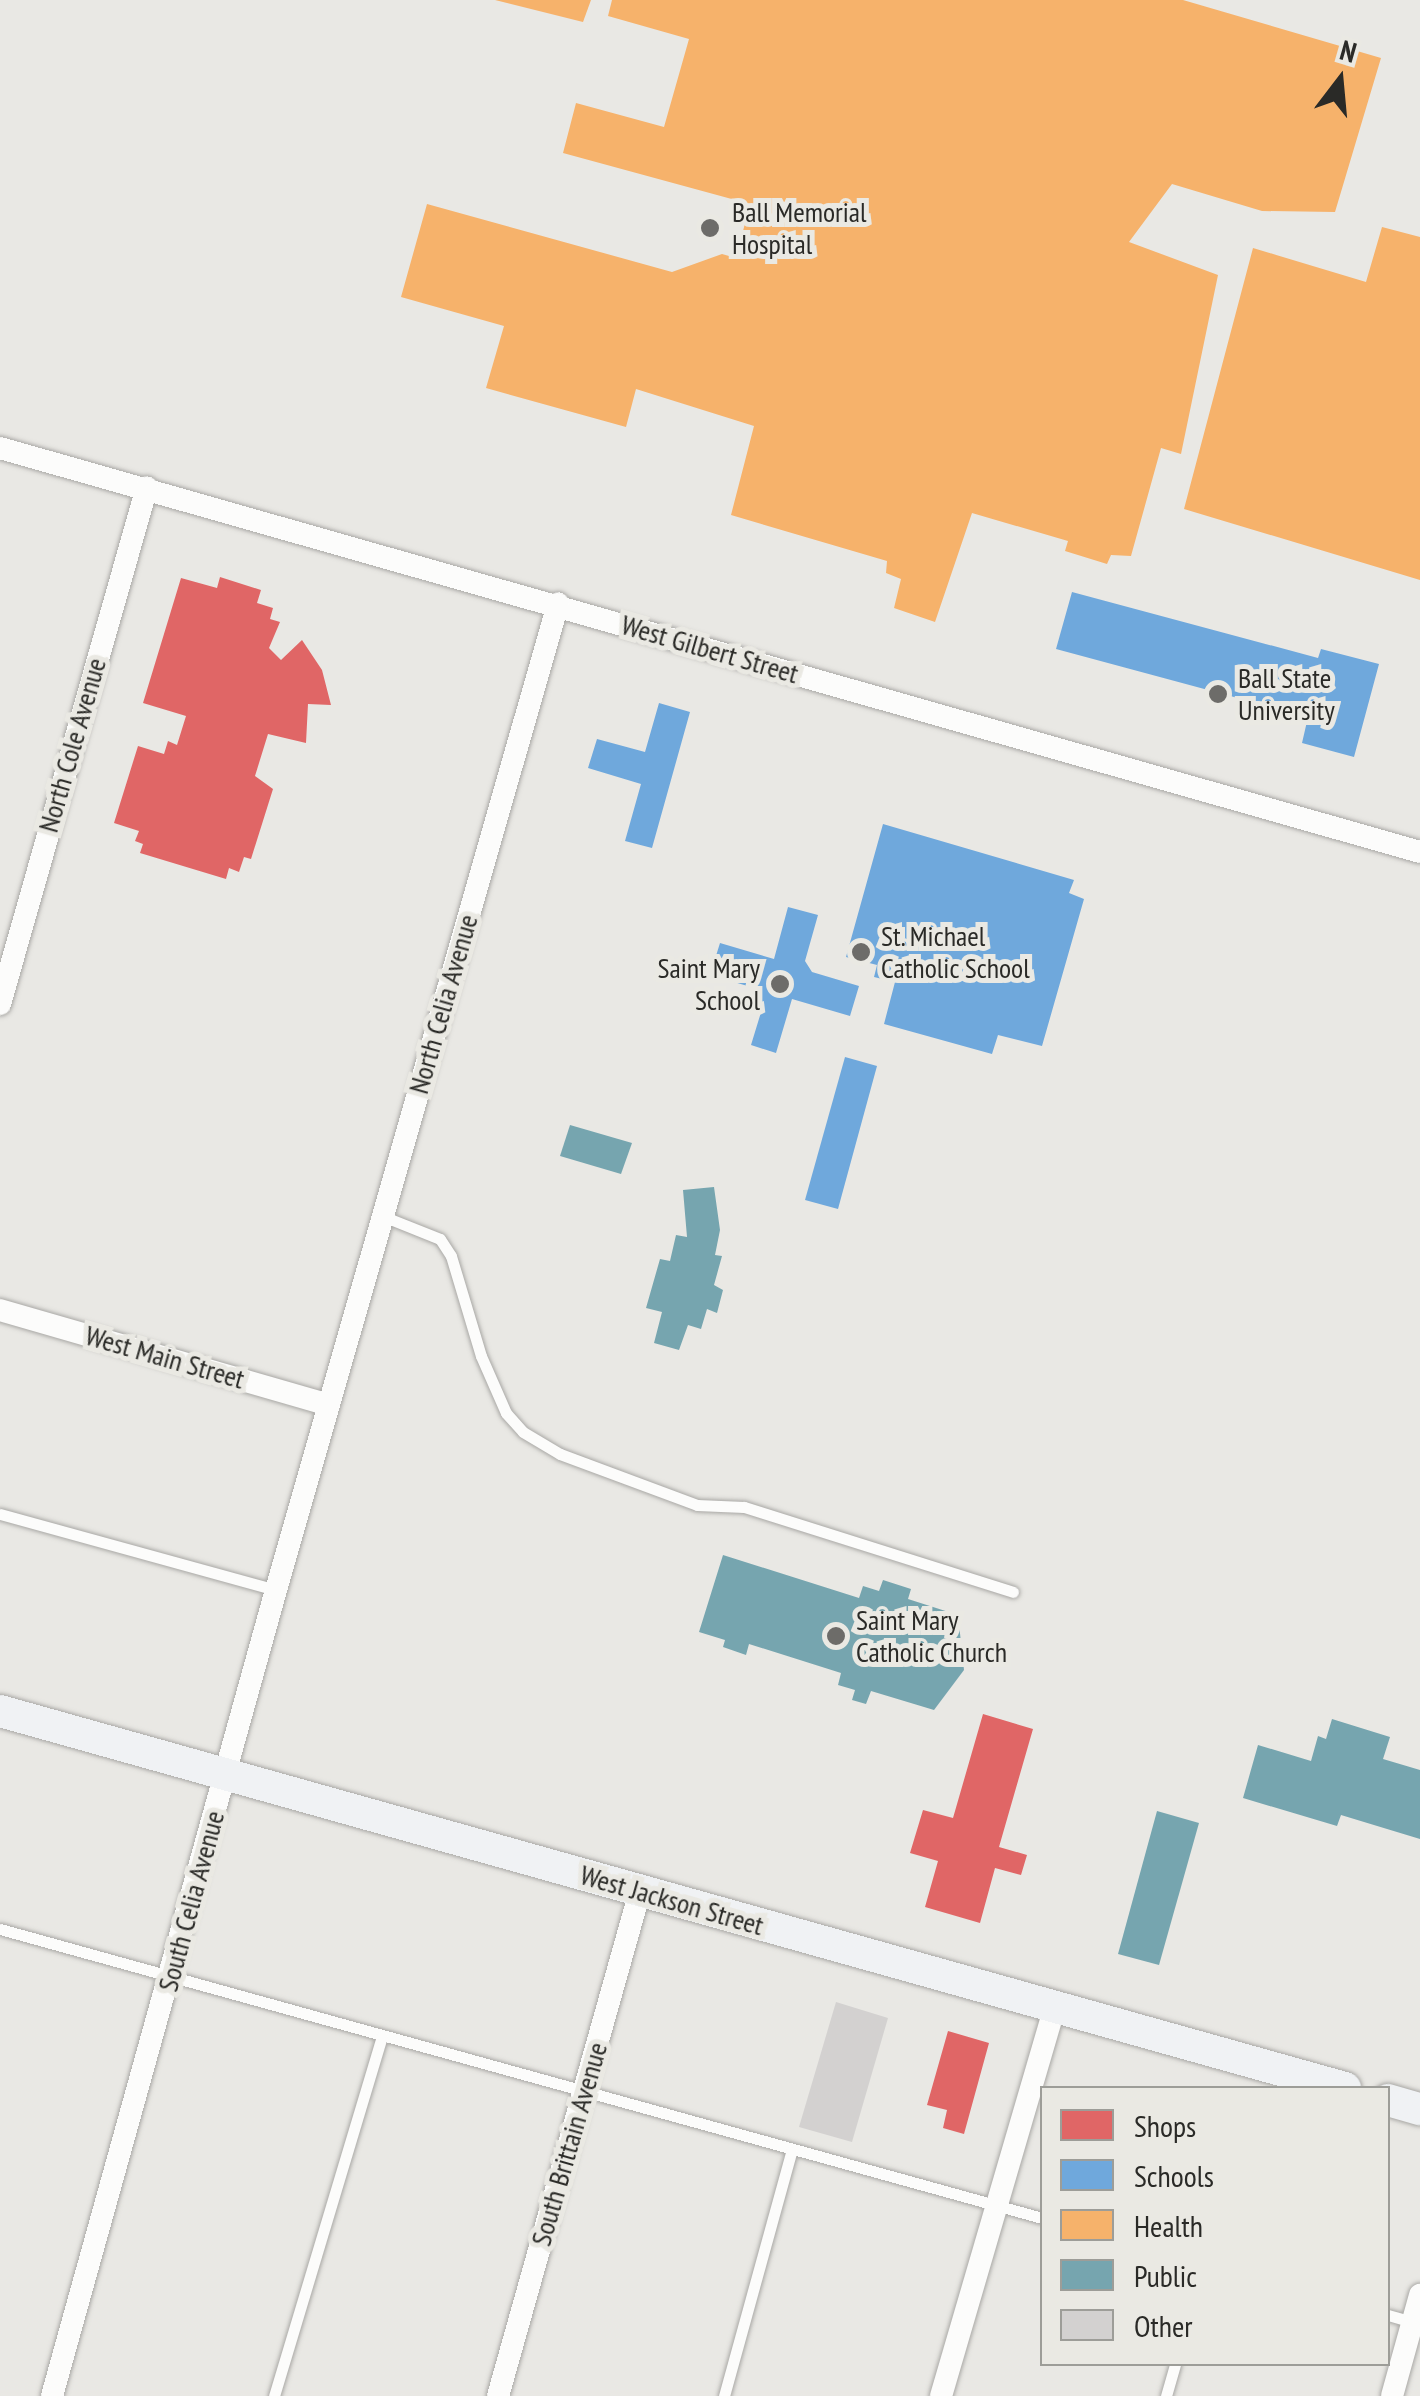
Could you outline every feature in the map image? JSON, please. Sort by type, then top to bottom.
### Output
[{"type":"main road","name":"West Jackson Street","points":[[0,1711],[1338,2086]]},
{"type":"main road","points":[[1390,2101],[1420,2110]]},
{"type":"street","name":"West Gilbert Street","points":[[0,448],[1420,852]]},
{"type":"street","name":"North Cole Avenue","points":[[0,1004],[147,488]]},
{"type":"street","name":"North Celia Avenue","points":[[330,1405],[558,604]]},
{"type":"street","name":"West Main Street","points":[[0,1310],[330,1405]]},
{"type":"street","name":"South Celia Avenue","points":[[52,2396],[330,1405]]},
{"type":"street","name":"South Brittain Avenue","points":[[498,2396],[640,1891]]},
{"type":"street","points":[[942,2396],[1054,2007]]},
{"type":"street","points":[[1392,2396],[1416,2323],[1420,2295]]},
{"type":"lane","points":[[385,1216],[440,1239],[451,1256],[482,1356],[506,1413],[523,1432],[560,1454],[696,1504],[744,1507],[1013,1592]]},
{"type":"lane","points":[[0,1514],[276,1590]]},
{"type":"lane","points":[[0,1929],[791,2152],[1040,2217]]},
{"type":"lane","points":[[274,2396],[382,2037]]},
{"type":"lane","points":[[724,2396],[791,2152]]},
{"type":"lane","points":[[1390,2316],[1416,2323]]},
{"type":"lane","points":[[1166,2396],[1174,2366]]},
{"type":"building: Shops","points":[[220,577],[261,590],[257,603],[273,608],[270,619],[280,622],[269,648],[281,660],[302,640],[322,670],[331,705],[308,704],[306,743],[268,734],[255,776],[273,789],[251,859],[244,857],[239,872],[229,868],[226,879],[140,853],[143,844],[135,841],[139,831],[114,823],[138,746],[164,754],[168,741],[177,745],[186,716],[143,703],[181,578],[217,588]]},
{"type":"building: Shops","points":[[983,1714],[1033,1729],[999,1847],[1027,1855],[1021,1875],[995,1868],[980,1923],[925,1907],[938,1861],[910,1853],[923,1810],[953,1818]]},
{"type":"building: Shops","points":[[948,2031],[989,2043],[964,2134],[943,2128],[947,2110],[927,2105]]},
{"type":"building: Schools","points":[[1072,592],[1318,658],[1321,649],[1379,664],[1354,757],[1302,743],[1308,717],[1056,649]]},
{"type":"building: Schools","points":[[659,703],[690,712],[652,848],[625,841],[641,784],[588,768],[597,739],[645,752]]},
{"type":"building: Schools","points":[[883,824],[1074,880],[1069,893],[1084,899],[1042,1046],[998,1035],[992,1054],[884,1024],[895,982],[874,977],[877,965],[846,957]]},
{"type":"building: Schools","points":[[788,907],[818,915],[805,961],[812,972],[859,986],[850,1016],[792,999],[776,1053],[751,1045],[762,1009],[751,987],[710,975],[720,943],[774,959]]},
{"type":"building: Schools","points":[[845,1057],[877,1066],[838,1209],[805,1200]]},
{"type":"building: Health","points":[[495,0],[591,0],[583,22]]},
{"type":"building: Health","points":[[612,0],[1183,0],[1381,58],[1335,212],[1262,211],[1172,184],[1129,242],[1218,275],[1181,454],[1161,448],[1131,556],[1111,555],[1107,564],[1065,551],[1068,541],[972,513],[935,622],[894,608],[901,579],[886,573],[887,561],[731,515],[754,426],[636,389],[626,427],[486,388],[504,326],[401,297],[427,204],[672,272],[722,254],[736,258],[750,204],[563,153],[576,103],[664,127],[689,39],[608,16]]},
{"type":"building: Health","points":[[1382,227],[1420,237],[1420,580],[1184,509],[1253,248],[1366,282]]},
{"type":"building: Public","points":[[570,1125],[632,1143],[621,1174],[560,1156]]},
{"type":"building: Public","points":[[714,1187],[720,1230],[715,1255],[722,1256],[714,1285],[723,1290],[717,1313],[707,1309],[701,1329],[688,1325],[679,1350],[654,1343],[662,1312],[646,1308],[660,1259],[670,1261],[676,1235],[687,1237],[683,1190]]},
{"type":"building: Public","name":"Saint Mary Catholic Church","points":[[723,1555],[859,1598],[863,1586],[879,1591],[883,1580],[911,1589],[908,1599],[958,1615],[964,1670],[934,1710],[871,1691],[866,1704],[852,1700],[855,1690],[838,1685],[841,1673],[749,1644],[746,1655],[723,1647],[725,1640],[699,1632]]},
{"type":"building: Public","points":[[1332,1719],[1390,1737],[1383,1759],[1420,1770],[1420,1839],[1341,1815],[1337,1826],[1243,1798],[1258,1745],[1311,1761],[1318,1736],[1326,1739]]},
{"type":"building: Public","points":[[1157,1811],[1199,1823],[1159,1965],[1118,1954]]},
{"type":"building: Other","points":[[836,2002],[888,2018],[852,2142],[799,2127]]},
{"type":"place","name":"Ball Memorial Hospital","points":[[710,228]]},
{"type":"place","name":"Ball State University","points":[[1218,694]]},
{"type":"place","name":"St. Michael Catholic School","points":[[861,952]]},
{"type":"place","name":"Saint Mary School","points":[[780,984]]},
{"type":"place","name":"Saint Mary Catholic Church","points":[[836,1636]]}]
